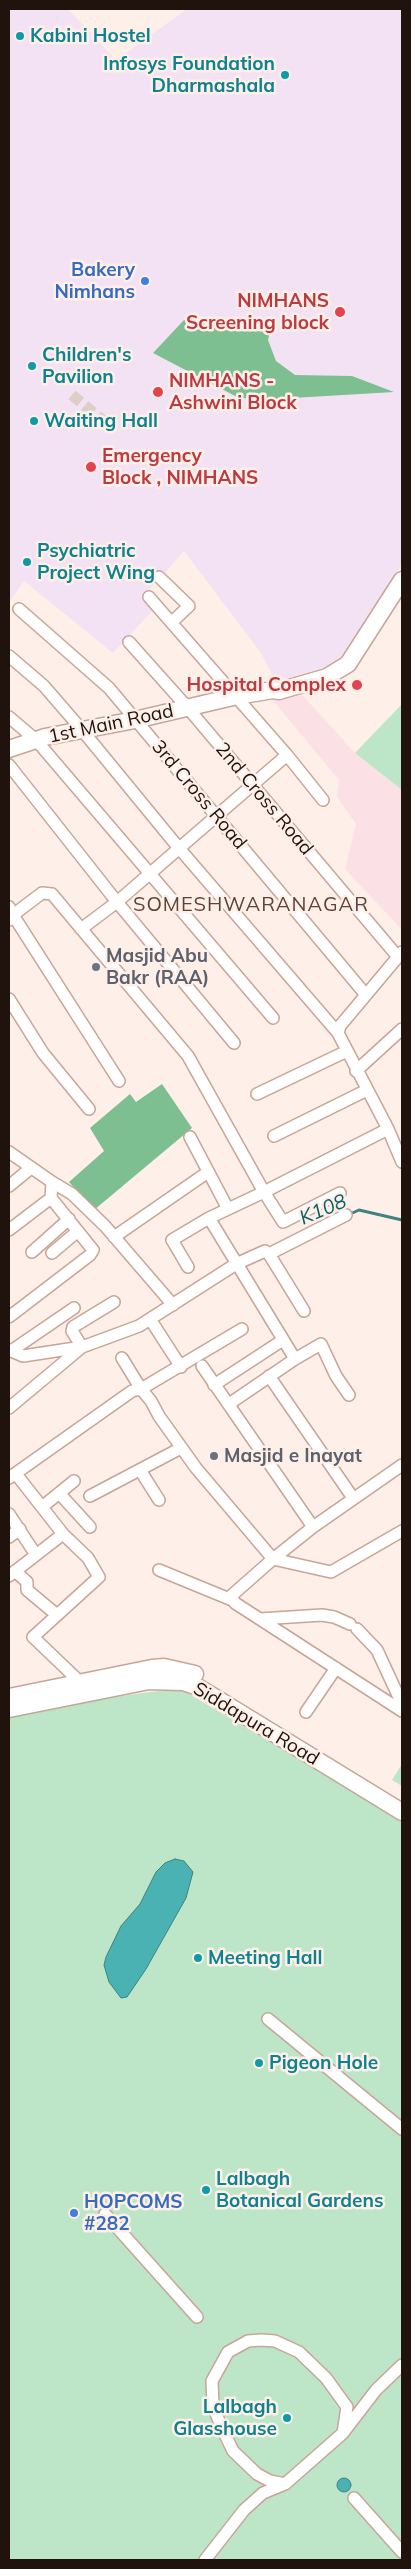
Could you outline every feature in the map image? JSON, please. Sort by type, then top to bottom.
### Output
[{"type":"main road","points":[[273,690],[278,684],[326,673],[345,660],[402,572]]},
{"type":"main road","points":[[273,690],[279,691],[327,677],[348,664],[402,580]]},
{"type":"main road","name":"1st Main Road","points":[[9,749],[36,740],[136,720],[236,696],[273,690]]},
{"type":"main road","name":"Siddapura Road","points":[[9,1709],[152,1668],[164,1667],[192,1672],[402,1799]]},
{"type":"main road","name":"Siddapura Road","points":[[9,1697],[148,1681],[178,1681],[190,1684],[402,1812]]},
{"type":"street","points":[[159,577],[189,606],[172,622]]},
{"type":"street","points":[[149,597],[287,755],[323,800]]},
{"type":"street","name":"3rd Cross Road","points":[[19,609],[88,667],[136,720],[366,994]]},
{"type":"street","name":"2nd Cross Road","points":[[129,642],[400,954]]},
{"type":"street","points":[[9,656],[44,686],[178,847],[338,1033],[356,1071],[388,1129],[402,1162]]},
{"type":"street","points":[[9,717],[36,740],[273,1018]]},
{"type":"street","points":[[81,929],[117,902],[178,847],[287,755]]},
{"type":"street","points":[[9,765],[117,902],[234,1043]]},
{"type":"street","points":[[119,1081],[10,914],[42,893],[52,894],[188,1056],[282,1222],[340,1193]]},
{"type":"street","points":[[338,1033],[340,1026],[400,954]]},
{"type":"street","points":[[9,999],[43,1053],[89,1109]]},
{"type":"street","points":[[356,1071],[402,1029]]},
{"type":"street","points":[[257,1094],[347,1051]]},
{"type":"street","points":[[274,1136],[367,1090]]},
{"type":"street","points":[[188,1267],[172,1240],[209,1218],[388,1129]]},
{"type":"street","points":[[190,1137],[228,1209]]},
{"type":"street","points":[[9,1152],[72,1194],[114,1237],[173,1305]]},
{"type":"street","points":[[9,1186],[31,1168]]},
{"type":"street","points":[[114,1237],[208,1172]]},
{"type":"street","points":[[9,1317],[90,1255],[93,1250],[51,1198],[52,1182]]},
{"type":"street","points":[[9,1230],[51,1198]]},
{"type":"street","points":[[269,1254],[346,1215]]},
{"type":"street","points":[[209,1218],[295,1359]]},
{"type":"street","points":[[32,1252],[69,1219]]},
{"type":"street","points":[[52,1252],[78,1231]]},
{"type":"street","points":[[10,1351],[23,1356],[82,1347],[140,1326],[236,1264],[264,1251],[269,1254],[304,1311]]},
{"type":"street","points":[[82,1347],[72,1331],[73,1327],[114,1302]]},
{"type":"street","points":[[10,1351],[74,1308]]},
{"type":"street","points":[[150,1319],[181,1367]]},
{"type":"street","points":[[80,1688],[33,1637],[99,1576],[88,1558],[63,1534],[42,1507],[12,1476],[132,1391],[140,1389],[181,1367],[242,1329]]},
{"type":"street","points":[[214,1384],[283,1340]]},
{"type":"street","points":[[229,1404],[295,1359],[321,1344],[336,1376],[349,1395]]},
{"type":"street","points":[[9,1408],[82,1347]]},
{"type":"street","points":[[122,1358],[140,1389],[151,1401],[181,1448],[273,1559],[331,1572],[402,1531]]},
{"type":"street","points":[[202,1366],[227,1406],[313,1527]]},
{"type":"street","points":[[269,1376],[353,1498]]},
{"type":"street","points":[[90,1496],[181,1448]]},
{"type":"street","points":[[232,1600],[232,1593],[313,1527],[402,1465]]},
{"type":"street","points":[[140,1470],[159,1500]]},
{"type":"street","points":[[42,1507],[74,1481]]},
{"type":"street","points":[[59,1493],[90,1527]]},
{"type":"street","points":[[9,1514],[36,1555]]},
{"type":"street","points":[[9,1537],[20,1529]]},
{"type":"street","points":[[57,1615],[28,1590],[27,1582],[12,1573],[63,1534]]},
{"type":"street","points":[[159,1570],[232,1600],[402,1711]]},
{"type":"street","points":[[260,1619],[322,1615],[334,1617],[353,1627],[377,1650],[402,1704],[402,1711]]},
{"type":"street","points":[[306,1712],[336,1668]]},
{"type":"street","points":[[268,2019],[402,2129]]},
{"type":"street","points":[[106,2214],[197,2317]]},
{"type":"street","points":[[286,2484],[270,2481],[251,2468],[234,2451],[221,2426],[213,2406],[211,2394],[216,2374],[228,2352],[248,2341],[261,2340],[275,2341],[299,2352],[326,2378],[347,2407],[343,2433]]},
{"type":"street","points":[[205,2560],[244,2510],[263,2492],[286,2484],[343,2433],[376,2390],[402,2365]]},
{"type":"street","points":[[354,2498],[402,2552]]},
{"type":"shaded area","points":[[9,9],[68,9],[116,60],[187,9],[402,9],[402,564],[340,663],[276,682],[261,653],[184,551],[142,598],[153,610],[113,653],[24,581],[9,603]]},
{"type":"shaded area","points":[[297,689],[355,753],[402,790],[402,930],[345,869],[356,824],[337,797],[339,780],[270,697]]},
{"type":"green space","points":[[184,320],[272,324],[268,340],[276,361],[295,375],[352,376],[394,392],[275,399],[239,398],[153,353]]},
{"type":"green space","points":[[402,704],[402,790],[355,753]]},
{"type":"green space","points":[[162,1084],[192,1128],[94,1210],[69,1182],[104,1151],[90,1128],[130,1094],[136,1102]]},
{"type":"green space","name":"Lalbagh Botanical Gardens","points":[[158,1691],[184,1691],[402,1820],[402,2560],[9,2560],[9,1716],[41,1707]]},
{"type":"green space","points":[[402,1764],[402,1786],[392,1780]]},
{"type":"water","points":[[175,1859],[184,1861],[193,1872],[186,1898],[146,1969],[127,1997],[121,1998],[109,1982],[104,1965],[106,1957],[121,1926],[140,1904],[156,1872],[165,1863]]},
{"type":"water","points":[[341,2478],[347,2478],[351,2485],[347,2492],[341,2492],[337,2488],[337,2482]]},
{"type":"waterway","name":"K108","points":[[348,1215],[359,1210],[402,1220]]},
{"type":"tunnel","points":[[72,395],[106,423]]},
{"type":"place","name":"Kabini Hostel","points":[[20,36]]},
{"type":"place","name":"Infosys Foundation Dharmashala","points":[[285,75]]},
{"type":"place","name":"Bakery Nimhans","points":[[145,281]]},
{"type":"place","name":"NIMHANS Screening block","points":[[340,312]]},
{"type":"place","name":"Children's Pavilion","points":[[32,366]]},
{"type":"place","name":"NIMHANS - Ashwini Block","points":[[158,392]]},
{"type":"place","name":"Waiting Hall","points":[[34,421]]},
{"type":"place","name":"Emergency Block , NIMHANS","points":[[91,467]]},
{"type":"place","name":"Psychiatric Project Wing","points":[[27,562]]},
{"type":"place","name":"Hospital Complex","points":[[357,685]]},
{"type":"place","name":"Masjid Abu Bakr (RAA)","points":[[96,967]]},
{"type":"place","name":"Masjid e Inayat","points":[[214,1456]]},
{"type":"place","name":"Meeting Hall","points":[[198,1958]]},
{"type":"place","name":"Pigeon Hole","points":[[259,2063]]},
{"type":"place","name":"Lalbagh Botanical Gardens","points":[[206,2190]]},
{"type":"place","name":"HOPCOMS #282","points":[[74,2213]]},
{"type":"place","name":"Lalbagh Glasshouse","points":[[287,2418]]},
{"type":"district","name":"SOMESHWARANAGAR","points":[[251,905]]}]
